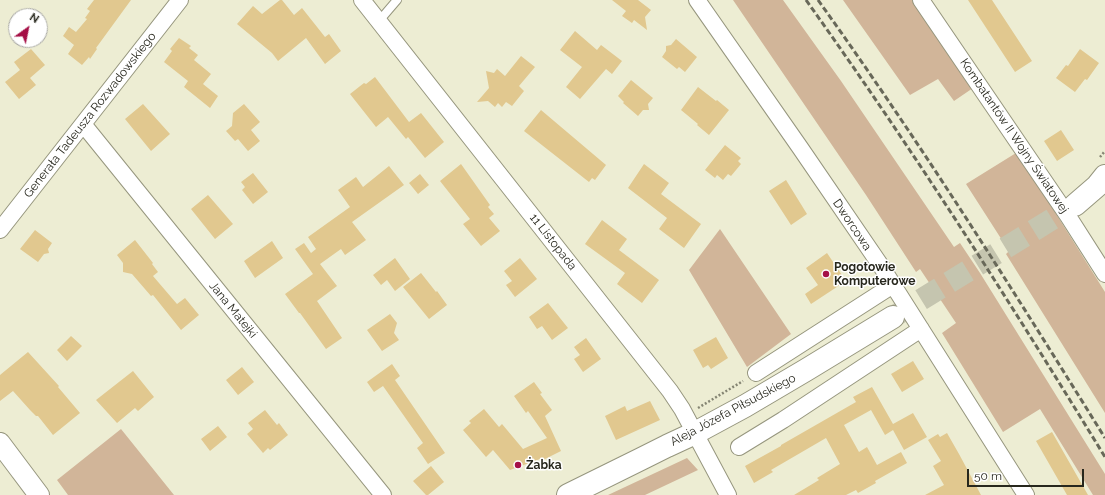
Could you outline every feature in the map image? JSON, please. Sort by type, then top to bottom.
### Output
[{"type":"main road","points":[[1075,205],[1097,186],[1105,176]]},
{"type":"main road","name":"Aleja Józefa Piłsudskiego","points":[[568,495],[695,433],[745,406],[893,317]]},
{"type":"street","name":"Generała Tadeusza Rozwadowskiego","points":[[1,227],[180,0]]},
{"type":"street","name":"11 Listopada","points":[[362,0],[670,391],[682,409],[728,495]]},
{"type":"street","name":"Dworcowa","points":[[697,0],[801,149],[893,285],[1025,495]]},
{"type":"street","name":"Kombatantów II Wojny Światowej","points":[[921,0],[1068,216],[1105,274]]},
{"type":"street","name":"Jana Matejki","points":[[83,124],[383,495]]},
{"type":"street","name":"Aleja Józefa Piłsudskiego","points":[[756,373],[893,285]]},
{"type":"street","points":[[739,447],[921,329]]},
{"type":"street","points":[[0,444],[39,495]]},
{"type":"lane","points":[[379,21],[397,0]]},
{"type":"path","points":[[697,408],[756,373]]},
{"type":"shaded area","points":[[733,0],[783,0],[841,81],[954,247],[960,243],[980,273],[1105,474],[1105,495],[1093,495],[1040,409],[1003,432],[942,333],[956,323],[920,269],[916,272],[866,195]]},
{"type":"shaded area","points":[[843,0],[912,0],[973,88],[954,101],[938,79],[910,95]]},
{"type":"shaded area","points":[[1016,153],[1031,174],[1105,292],[1105,413],[1006,254],[1009,251],[966,184]]},
{"type":"shaded area","points":[[720,229],[791,334],[747,367],[689,270]]},
{"type":"shaded area","points":[[121,429],[174,495],[68,495],[57,480]]},
{"type":"shaded area","points":[[687,458],[698,470],[645,495],[608,495]]},
{"type":"building","points":[[94,0],[131,0],[96,48],[97,49],[90,59],[89,57],[82,65],[68,54],[74,45],[63,36],[69,27],[76,32],[87,19],[85,18],[90,11],[87,9]]},
{"type":"building","points":[[282,0],[294,15],[302,8],[325,37],[329,34],[341,51],[325,64],[306,38],[278,61],[272,53],[237,24],[253,6],[262,14]]},
{"type":"building","points":[[612,0],[638,0],[651,10],[645,17],[647,30],[634,20],[632,23],[622,16],[626,11]]},
{"type":"building","points":[[968,0],[992,0],[1032,61],[1015,72]]},
{"type":"building","points":[[575,31],[597,50],[601,45],[622,61],[612,74],[606,69],[580,99],[566,87],[582,67],[560,50]]},
{"type":"building","points":[[179,38],[191,46],[189,48],[198,55],[194,60],[211,74],[203,84],[218,96],[210,108],[184,87],[188,81],[164,62],[172,51],[170,49]]},
{"type":"building","points":[[676,39],[697,57],[685,72],[679,67],[677,69],[662,57],[666,51],[666,46],[671,45]]},
{"type":"building","points":[[31,49],[45,65],[30,78],[36,85],[19,99],[5,82],[20,70],[14,62]]},
{"type":"building","points":[[1080,49],[1099,63],[1087,80],[1085,79],[1075,92],[1056,78],[1066,65],[1068,66]]},
{"type":"building","points":[[521,56],[535,67],[519,86],[524,91],[512,106],[506,102],[502,107],[498,103],[495,107],[488,101],[477,102],[489,88],[486,71],[494,73],[497,69],[505,76]]},
{"type":"building","points":[[375,77],[409,122],[421,113],[444,142],[425,158],[408,137],[406,139],[388,117],[376,127],[350,94],[364,83],[366,84]]},
{"type":"building","points":[[631,80],[653,98],[648,104],[649,110],[643,110],[638,116],[623,103],[624,102],[618,96]]},
{"type":"building","points":[[698,87],[729,110],[709,135],[681,110]]},
{"type":"building","points":[[143,104],[170,134],[151,151],[125,119]]},
{"type":"building","points":[[244,104],[260,122],[251,130],[260,141],[248,151],[238,139],[235,141],[226,131],[232,126],[233,113]]},
{"type":"building","points":[[541,110],[606,165],[595,180],[592,178],[589,182],[524,131]]},
{"type":"building","points":[[1061,130],[1074,150],[1057,161],[1044,141]]},
{"type":"building","points":[[725,145],[741,158],[738,161],[741,164],[731,176],[728,174],[723,180],[717,175],[715,178],[705,170]]},
{"type":"building","points":[[461,164],[490,205],[488,207],[494,214],[489,218],[500,231],[481,246],[463,224],[470,219],[440,181]]},
{"type":"building","points":[[644,164],[669,183],[661,194],[701,224],[684,248],[659,229],[667,218],[628,188]]},
{"type":"building","points":[[389,166],[404,185],[352,222],[366,240],[345,255],[341,249],[320,264],[337,286],[317,301],[342,338],[326,349],[285,294],[313,274],[295,249],[304,243],[311,253],[316,249],[308,237],[350,207],[338,190],[356,177],[363,187]]},
{"type":"building","points":[[253,173],[268,192],[253,204],[242,190],[245,187],[241,182]]},
{"type":"building","points":[[420,174],[429,185],[418,194],[409,183]]},
{"type":"building","points":[[786,180],[807,214],[791,225],[769,191]]},
{"type":"building","points":[[208,195],[233,224],[215,239],[191,209]]},
{"type":"building","points":[[602,220],[627,239],[619,250],[659,280],[642,303],[617,284],[625,273],[585,244]]},
{"type":"building","points":[[35,230],[52,243],[48,249],[49,253],[44,254],[38,262],[20,249]]},
{"type":"building","points":[[135,240],[158,272],[153,276],[177,304],[185,298],[199,315],[181,330],[153,295],[151,296],[132,274],[123,272],[123,263],[117,255]]},
{"type":"building","points":[[272,241],[283,258],[255,278],[244,261]]},
{"type":"building","name":"Pogotowie Komputerowe","points":[[827,253],[846,281],[811,304],[805,294],[818,285],[806,268]]},
{"type":"building","points":[[395,258],[410,279],[395,291],[387,280],[381,285],[373,275]]},
{"type":"building","points":[[520,258],[537,279],[515,297],[506,285],[512,281],[504,271]]},
{"type":"building","points":[[421,273],[447,305],[429,319],[403,287]]},
{"type":"building","points":[[548,303],[568,328],[552,340],[542,326],[537,329],[529,317]]},
{"type":"building","points":[[390,314],[397,323],[394,333],[399,340],[382,351],[367,330]]},
{"type":"building","points":[[71,336],[82,346],[67,361],[57,350]]},
{"type":"building","points":[[716,337],[728,358],[711,369],[708,365],[703,368],[693,350]]},
{"type":"building","points":[[586,338],[601,359],[583,372],[574,359],[580,355],[574,347]]},
{"type":"building","points":[[28,352],[59,386],[58,387],[80,413],[53,435],[38,416],[30,410],[13,391],[0,401],[0,375]]},
{"type":"building","points":[[913,361],[924,379],[902,392],[891,374]]},
{"type":"building","points":[[392,364],[400,376],[395,380],[445,453],[428,464],[417,448],[423,443],[383,386],[374,392],[367,382]]},
{"type":"building","points":[[242,367],[254,382],[238,395],[226,380]]},
{"type":"building","points":[[133,371],[154,397],[138,411],[135,408],[117,423],[96,400]]},
{"type":"building","points":[[534,382],[542,393],[540,394],[552,410],[545,416],[561,451],[541,461],[540,459],[510,470],[493,450],[486,457],[463,430],[471,423],[469,421],[484,409],[499,427],[502,424],[523,449],[547,438],[528,411],[526,413],[514,396]]},
{"type":"building","points":[[872,387],[893,424],[913,413],[927,437],[904,450],[893,430],[885,435],[871,410],[844,425],[859,452],[867,447],[877,465],[901,452],[907,463],[875,481],[876,483],[858,493],[856,490],[846,495],[794,495],[819,480],[817,478],[840,464],[826,438],[771,470],[773,472],[754,483],[745,466],[856,402],[853,397]]},
{"type":"building","points":[[650,401],[660,420],[616,440],[605,416],[625,406],[627,411]]},
{"type":"building","points":[[265,410],[277,425],[279,423],[288,435],[270,450],[268,448],[263,453],[247,434],[253,429],[248,423]]},
{"type":"building","points":[[218,426],[227,437],[210,451],[201,439]]},
{"type":"building","points":[[1052,432],[1088,495],[1067,495],[1036,441]]},
{"type":"building","points":[[947,433],[981,495],[925,495],[944,485],[933,466],[941,461],[928,440],[938,434],[940,437]]},
{"type":"building","points":[[431,466],[444,482],[426,495],[413,481]]},
{"type":"tunnel","points":[[893,317],[1075,205]]},
{"type":"railway","points":[[806,0],[884,112],[960,226],[1105,457]]},
{"type":"railway","points":[[818,0],[929,162],[1001,272],[1105,438]]},
{"type":"place","name":"Pogotowie Komputerowe","points":[[826,274]]},
{"type":"place","name":"Żabka","points":[[518,465]]}]
